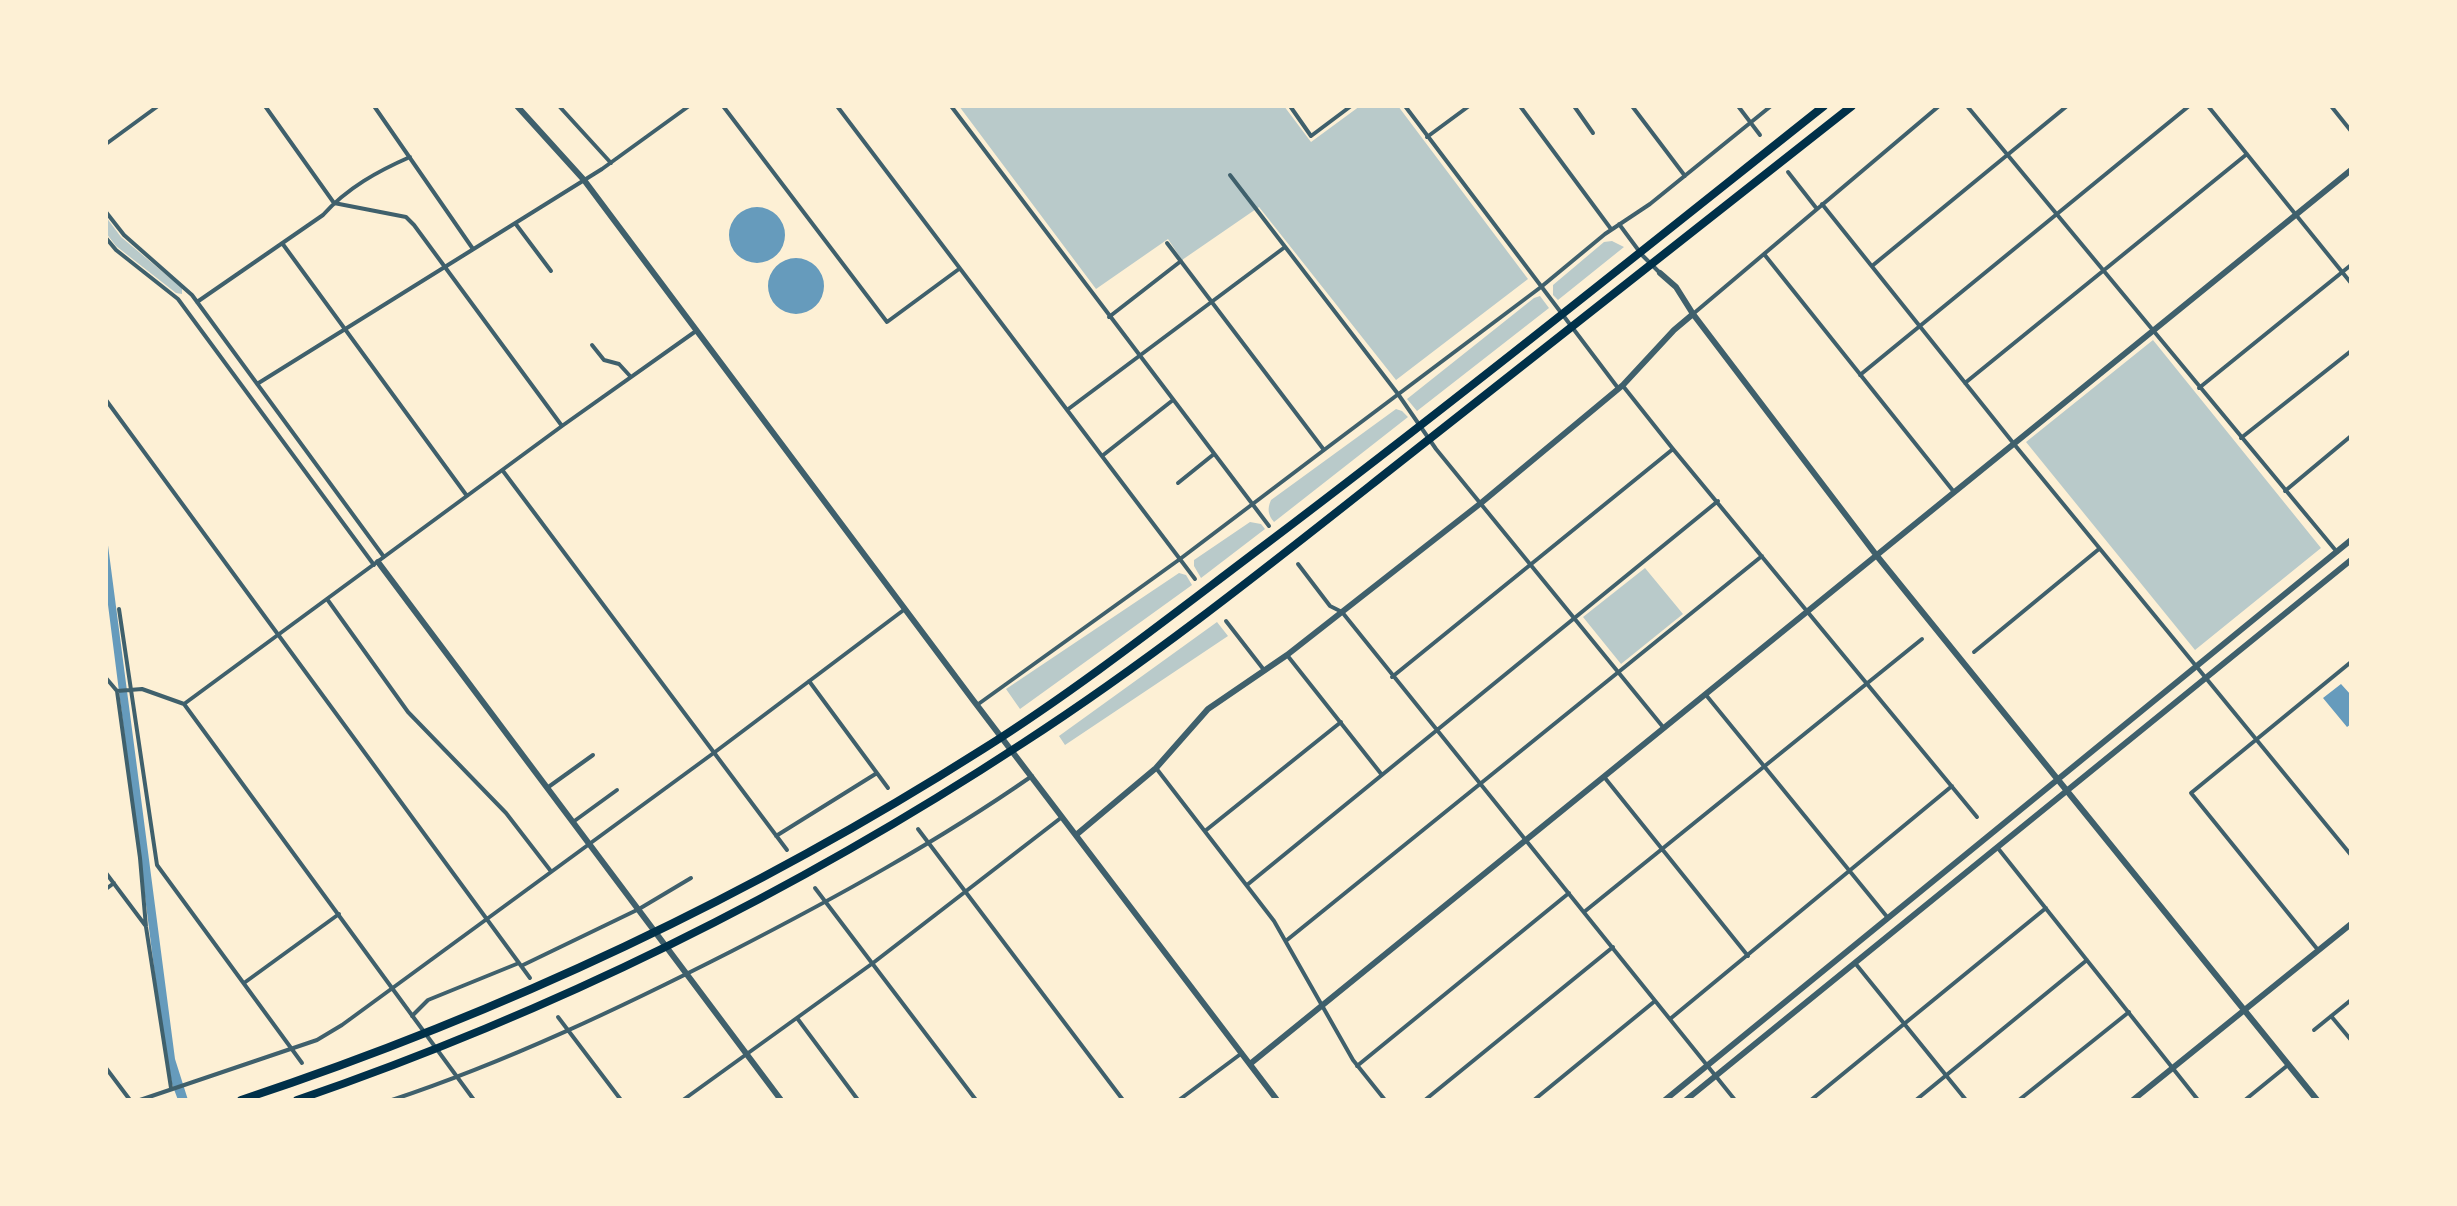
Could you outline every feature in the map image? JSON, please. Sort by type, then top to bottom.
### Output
[{"type":"highway","points":[[241,1100],[450,1025],[649,936],[803,857],[985,748],[1113,659],[1413,430],[1824,106]]},
{"type":"highway","points":[[297,1100],[460,1040],[658,951],[813,870],[1026,741],[1221,600],[1852,106]]},
{"type":"street","points":[[106,144],[151,108],[158,106]]},
{"type":"street","points":[[265,106],[334,203],[406,217],[562,426]]},
{"type":"street","points":[[374,106],[473,249]]},
{"type":"street","points":[[517,106],[584,180],[698,329],[977,705],[1277,1100]]},
{"type":"street","points":[[559,106],[611,163]]},
{"type":"street","points":[[257,384],[611,163],[689,106]]},
{"type":"street","points":[[723,106],[887,322],[960,269]]},
{"type":"street","points":[[837,106],[1195,579]]},
{"type":"street","points":[[951,106],[1269,526]]},
{"type":"street","points":[[1290,106],[1311,136],[1351,106]]},
{"type":"street","points":[[1405,106],[1541,287],[1621,387],[1977,817]]},
{"type":"street","points":[[1427,137],[1469,106]]},
{"type":"street","points":[[1520,106],[1611,229]]},
{"type":"street","points":[[1574,106],[1593,133]]},
{"type":"street","points":[[1632,106],[1685,176]]},
{"type":"street","points":[[1738,106],[1760,135]]},
{"type":"street","points":[[977,705],[1180,559],[1541,287],[1771,106]]},
{"type":"street","points":[[1076,835],[1156,768],[1208,709],[1287,655],[1481,503],[1621,387],[1674,330],[1939,106]]},
{"type":"street","points":[[1967,106],[2337,552]]},
{"type":"street","points":[[1872,266],[2067,106]]},
{"type":"street","points":[[1860,375],[2189,106]]},
{"type":"street","points":[[2208,106],[2351,283]]},
{"type":"street","points":[[2331,106],[2351,131]]},
{"type":"street","points":[[1965,383],[2247,154]]},
{"type":"street","points":[[184,307],[323,215],[376,172],[410,157]]},
{"type":"street","points":[[1250,1064],[2351,170]]},
{"type":"street","points":[[1788,172],[1817,209]]},
{"type":"street","points":[[1230,175],[1398,394],[1436,449],[1664,729]]},
{"type":"street","points":[[1822,204],[2351,855]]},
{"type":"street","points":[[106,212],[124,235],[183,285],[196,301],[378,561]]},
{"type":"street","points":[[515,223],[551,271]]},
{"type":"street","points":[[1619,224],[1642,255],[1676,287],[1693,314],[1877,556],[2317,1100]]},
{"type":"street","points":[[106,238],[108,245],[178,299],[781,1100]]},
{"type":"street","points":[[282,243],[467,496]]},
{"type":"street","points":[[1167,243],[1324,450]]},
{"type":"street","points":[[1067,410],[1285,247]]},
{"type":"street","points":[[1764,254],[1954,492]]},
{"type":"street","points":[[1109,317],[1181,261]]},
{"type":"street","points":[[2199,388],[2351,265]]},
{"type":"street","points":[[184,704],[698,329]]},
{"type":"street","points":[[592,345],[604,360],[619,364],[630,376]]},
{"type":"street","points":[[2241,438],[2351,351]]},
{"type":"street","points":[[106,400],[530,978]]},
{"type":"street","points":[[1102,456],[1173,400]]},
{"type":"street","points":[[2285,491],[2351,436]]},
{"type":"street","points":[[1392,677],[1673,449]]},
{"type":"street","points":[[1178,483],[1214,454]]},
{"type":"street","points":[[502,471],[787,850]]},
{"type":"street","points":[[1247,885],[1718,501]]},
{"type":"street","points":[[1665,1100],[2351,540]]},
{"type":"street","points":[[1974,652],[2100,549]]},
{"type":"street","points":[[1287,940],[1762,556]]},
{"type":"street","points":[[1298,564],[1330,606],[1342,612],[1735,1100]]},
{"type":"street","points":[[1686,1100],[2350,564]]},
{"type":"street","points":[[327,599],[408,712],[506,813],[550,870]]},
{"type":"street","points":[[119,609],[157,865],[302,1063]]},
{"type":"street","points":[[140,1100],[317,1040],[393,989],[905,609]]},
{"type":"street","points":[[1226,621],[1264,670]]},
{"type":"street","points":[[1584,912],[1922,639]]},
{"type":"street","points":[[1287,655],[1382,775]]},
{"type":"street","points":[[2318,950],[2191,793],[2351,662]]},
{"type":"street","points":[[106,678],[116,691],[140,858],[146,927],[172,1089]]},
{"type":"street","points":[[809,681],[888,788]]},
{"type":"street","points":[[106,696],[116,691],[142,689],[184,704],[474,1100]]},
{"type":"street","points":[[1706,695],[1888,918]]},
{"type":"street","points":[[1205,831],[1341,722]]},
{"type":"street","points":[[547,788],[593,755]]},
{"type":"street","points":[[1156,768],[1287,940],[1357,1066],[1385,1100]]},
{"type":"street","points":[[776,836],[877,773]]},
{"type":"street","points":[[392,1100],[457,1078],[687,974],[827,903],[977,814],[1032,776]]},
{"type":"street","points":[[1605,778],[1748,956]]},
{"type":"street","points":[[1670,1019],[1952,786]]},
{"type":"street","points":[[573,822],[617,790]]},
{"type":"street","points":[[683,1100],[873,963],[1062,817]]},
{"type":"street","points":[[918,829],[1123,1100]]},
{"type":"street","points":[[1997,847],[2198,1100]]},
{"type":"street","points":[[106,873],[146,927]]},
{"type":"street","points":[[412,1016],[428,1000],[520,964],[639,909],[691,878]]},
{"type":"street","points":[[106,889],[114,883]]},
{"type":"street","points":[[815,888],[976,1100]]},
{"type":"street","points":[[1357,1066],[1569,893]]},
{"type":"street","points":[[1811,1100],[2046,908]]},
{"type":"street","points":[[244,984],[339,914]]},
{"type":"street","points":[[2133,1100],[2351,924]]},
{"type":"street","points":[[1425,1100],[1613,947]]},
{"type":"street","points":[[1916,1100],[2087,960]]},
{"type":"street","points":[[1855,963],[1966,1100]]},
{"type":"street","points":[[2314,1030],[2351,1000]]},
{"type":"street","points":[[1534,1100],[1655,1001]]},
{"type":"street","points":[[2019,1100],[2129,1012]]},
{"type":"street","points":[[2331,1016],[2351,1040]]},
{"type":"street","points":[[558,1017],[621,1100]]},
{"type":"street","points":[[797,1018],[858,1100]]},
{"type":"street","points":[[1179,1100],[1242,1053]]},
{"type":"street","points":[[2245,1100],[2288,1065]]},
{"type":"street","points":[[106,1068],[130,1100]]},
{"type":"shaded area","points":[[959,106],[1284,106],[1311,142],[1360,106],[1398,106],[1528,279],[1396,380],[1259,207],[1182,260],[1168,239],[1096,289]]},
{"type":"shaded area","points":[[106,217],[121,237],[182,288],[182,294],[176,293],[116,246],[106,233]]},
{"type":"shaded area","points":[[1612,241],[1624,247],[1558,300],[1553,295],[1553,285],[1604,242]]},
{"type":"shaded area","points":[[1540,296],[1549,308],[1417,411],[1407,399]]},
{"type":"shaded area","points":[[2153,340],[2321,548],[2195,650],[2026,442]]},
{"type":"shaded area","points":[[1396,409],[1408,417],[1274,522],[1269,512],[1271,500]]},
{"type":"shaded area","points":[[1250,522],[1261,524],[1265,529],[1201,578],[1194,560]]},
{"type":"shaded area","points":[[1645,568],[1683,614],[1621,664],[1583,617]]},
{"type":"shaded area","points":[[1179,573],[1186,575],[1192,585],[1020,709],[1006,689]]},
{"type":"shaded area","points":[[1217,622],[1228,636],[1065,745],[1059,736]]},
{"type":"water","points":[[757,207],[777,215],[785,235],[777,255],[757,263],[737,255],[729,235],[737,215]]},
{"type":"water","points":[[796,258],[816,266],[824,286],[816,306],[796,314],[776,306],[768,286],[776,266]]},
{"type":"water","points":[[106,530],[175,1059],[188,1100],[178,1100],[172,1084],[160,1015],[106,589]]},
{"type":"water","points":[[2341,684],[2351,695],[2351,724],[2347,727],[2323,698]]}]
